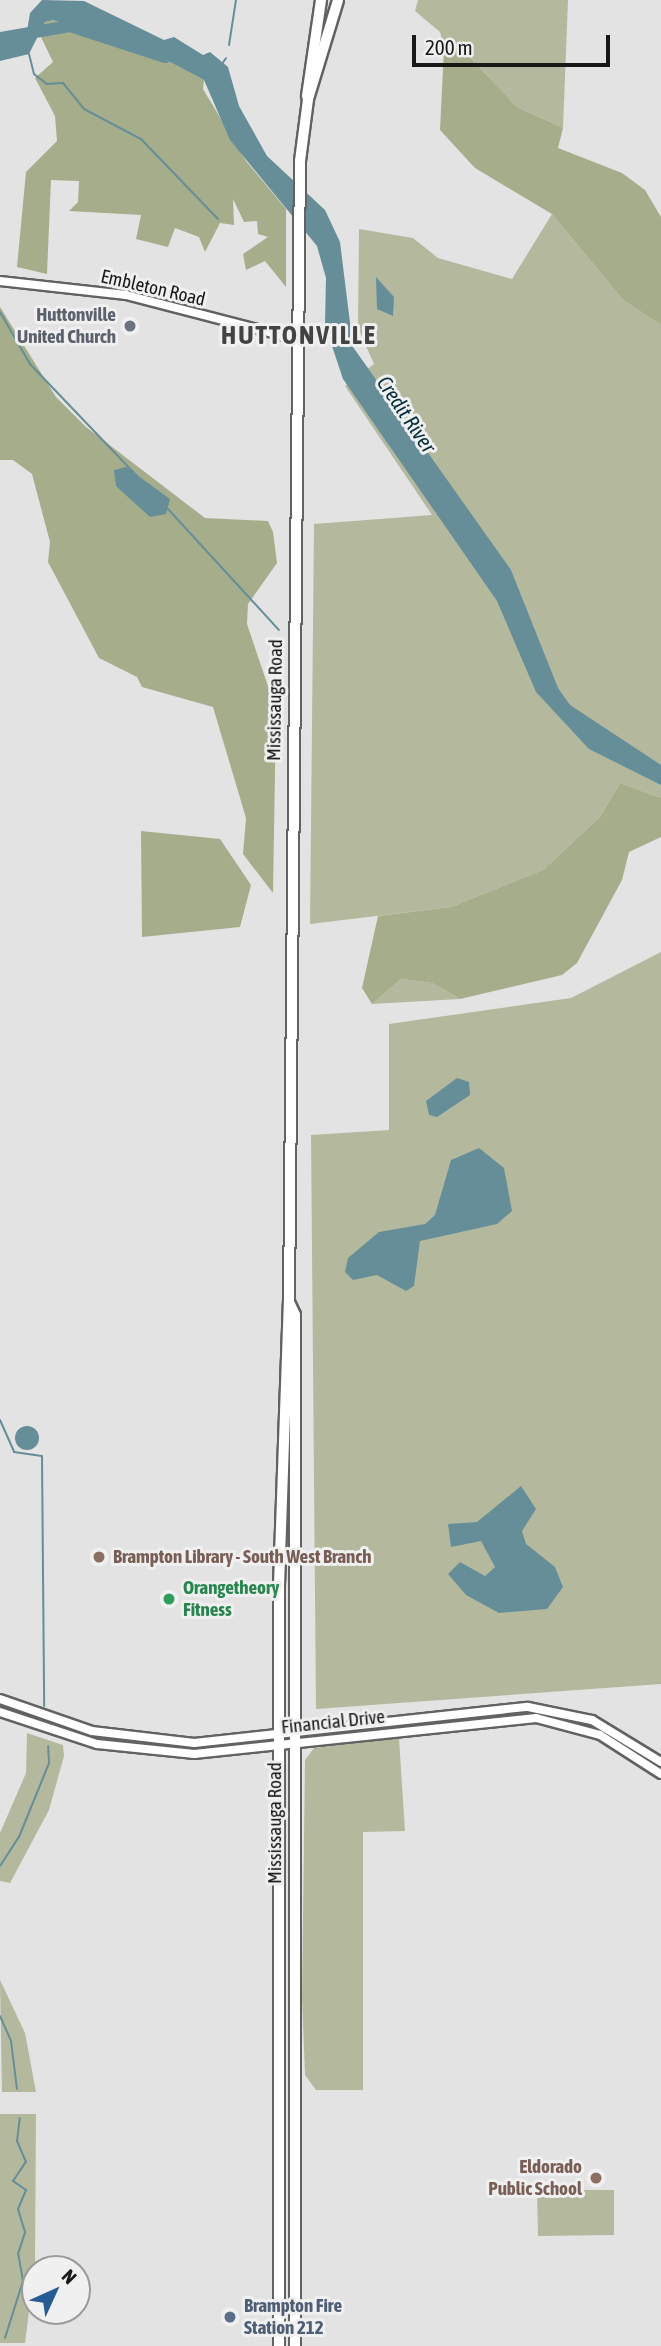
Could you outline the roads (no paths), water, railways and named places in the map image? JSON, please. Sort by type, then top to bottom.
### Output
[{"type":"main road","name":"Mississauga Road","points":[[295,2346],[287,1738],[279,1585],[289,1302],[296,339],[300,161],[321,0]]},
{"type":"main road","name":"Mississauga Road","points":[[308,99],[338,1]]},
{"type":"main road","name":"Mississauga Road","points":[[279,2346],[295,1315],[289,1302]]},
{"type":"street","name":"Embleton Road","points":[[0,281],[126,295],[296,339]]},
{"type":"street","name":"Financial Drive","points":[[0,1699],[55,1721],[119,1736],[194,1743],[536,1718],[600,1734],[661,1774]]},
{"type":"street","name":"Financial Drive","points":[[0,1712],[117,1748],[194,1754],[287,1738],[528,1707],[592,1720],[661,1762]]},
{"type":"water","name":"Credit River","points":[[42,0],[84,1],[164,40],[174,37],[203,55],[210,52],[228,67],[239,106],[267,156],[325,210],[340,242],[353,347],[511,570],[558,688],[570,705],[661,765],[661,785],[589,749],[536,692],[497,601],[343,379],[325,325],[326,278],[317,246],[230,140],[204,80],[134,43],[111,43],[54,20],[45,22],[29,54],[0,61],[0,34],[27,31],[30,13]]},
{"type":"water","points":[[376,277],[394,297],[393,316],[377,309]]},
{"type":"water","points":[[126,467],[170,499],[166,514],[150,517],[116,486],[114,470]]},
{"type":"water","points":[[457,1078],[469,1082],[470,1095],[437,1117],[429,1115],[426,1101]]},
{"type":"water","points":[[479,1148],[504,1168],[512,1211],[497,1224],[420,1241],[414,1286],[406,1291],[377,1275],[353,1280],[345,1272],[348,1258],[379,1232],[425,1224],[435,1215],[451,1160]]},
{"type":"water","points":[[27,1426],[38,1433],[39,1438],[32,1449],[27,1450],[16,1443],[15,1438],[22,1427]]},
{"type":"water","points":[[521,1486],[536,1509],[522,1531],[526,1544],[555,1567],[563,1587],[547,1609],[499,1613],[466,1595],[448,1574],[460,1562],[485,1576],[495,1567],[481,1541],[451,1547],[448,1524],[477,1522]]},
{"type":"waterway","points":[[229,45],[236,0]]},
{"type":"waterway","name":"Credit River","points":[[0,38],[70,26],[165,57]]},
{"type":"waterway","points":[[29,54],[34,74],[47,84],[63,83],[84,109],[141,139],[218,219]]},
{"type":"waterway","points":[[222,64],[226,58]]},
{"type":"waterway","points":[[0,312],[30,364],[140,479]]},
{"type":"waterway","points":[[168,509],[279,630]]},
{"type":"waterway","points":[[0,1420],[14,1452],[42,1456],[44,1706]]},
{"type":"waterway","points":[[0,1866],[19,1837],[49,1763],[48,1746]]},
{"type":"waterway","points":[[0,2016],[11,2041],[17,2089]]},
{"type":"waterway","points":[[5,2338],[23,2281],[18,2254],[25,2232],[18,2209],[26,2190],[13,2181],[26,2162],[17,2141],[20,2118]]},
{"type":"place","name":"Huttonville United Church","points":[[130,326]]},
{"type":"place","name":"Brampton Library - South West Branch","points":[[99,1557]]},
{"type":"place","name":"Orangetheory Fitness","points":[[169,1599]]},
{"type":"place","name":"Eldorado Public School","points":[[596,2178]]},
{"type":"place","name":"Brampton Fire Station 212","points":[[230,2317]]},
{"type":"district","name":"HUTTONVILLE","points":[[299,336]]}]
